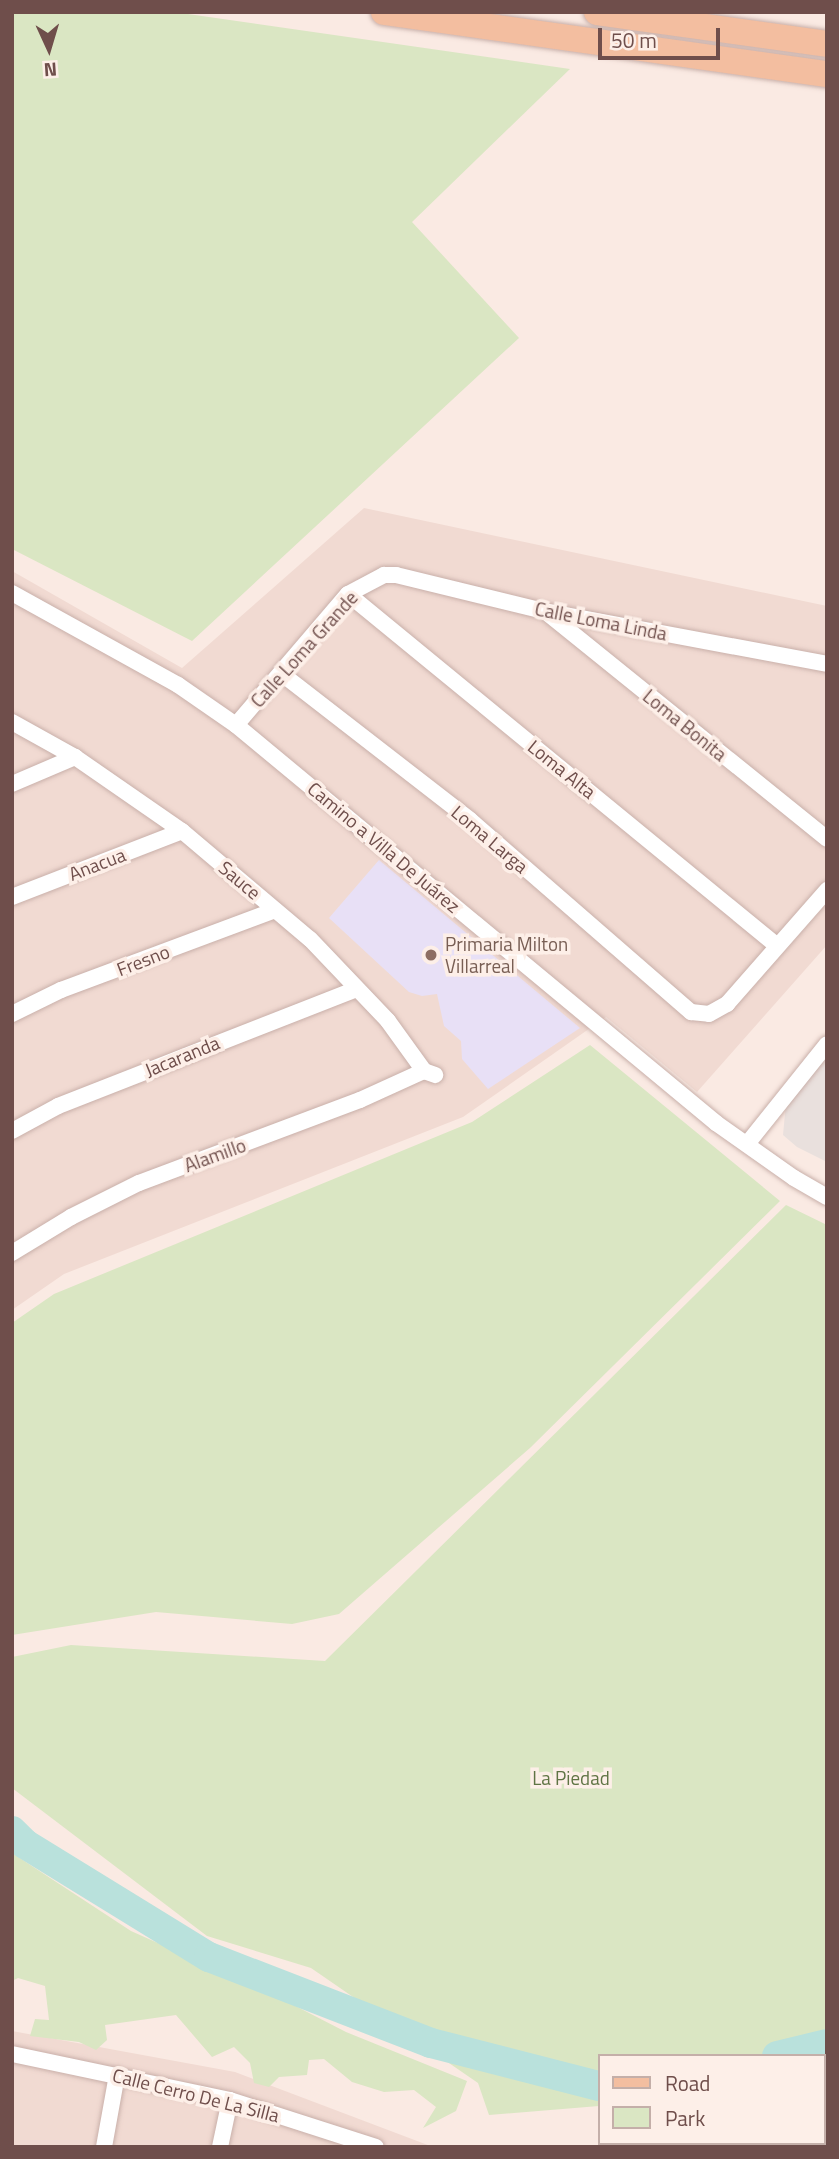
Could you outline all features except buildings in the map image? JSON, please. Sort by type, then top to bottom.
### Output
[{"type":"main road","points":[[384,12],[827,74]]},
{"type":"main road","points":[[597,12],[827,44]]},
{"type":"street","name":"Calle Loma Linda","points":[[376,577],[396,575],[544,611],[827,664]]},
{"type":"street","name":"Calle Loma Grande","points":[[236,725],[348,594],[376,577]]},
{"type":"street","name":"Camino a Villa De Juárez","points":[[12,593],[178,685],[236,725],[716,1123],[827,1197]]},
{"type":"street","name":"Loma Alta","points":[[348,594],[776,945]]},
{"type":"street","name":"Loma Bonita","points":[[544,611],[827,839]]},
{"type":"street","name":"Loma Larga","points":[[282,674],[470,820],[691,1012],[709,1014],[727,1004],[776,945]]},
{"type":"street","name":"Sauce","points":[[12,722],[75,757],[181,831],[310,939],[388,1021],[430,1073]]},
{"type":"street","points":[[12,784],[75,757]]},
{"type":"street","name":"Anacua","points":[[12,897],[181,831]]},
{"type":"street","points":[[776,945],[827,890]]},
{"type":"street","name":"Fresno","points":[[12,1014],[61,990],[275,910]]},
{"type":"street","name":"Jacaranda","points":[[12,1131],[58,1106],[356,989]]},
{"type":"street","points":[[747,1144],[827,1044]]},
{"type":"street","name":"Alamillo","points":[[12,1253],[71,1217],[139,1183],[430,1073]]},
{"type":"street","name":"Calle Cerro De La Silla","points":[[12,2054],[230,2100],[331,2139],[376,2147]]},
{"type":"street","points":[[104,2147],[117,2075]]},
{"type":"street","points":[[220,2147],[230,2100]]},
{"type":"shaded area","points":[[364,508],[827,606],[827,945],[697,1092],[606,1017],[463,1117],[64,1274],[12,1310],[12,571],[182,668]]},
{"type":"shaded area","name":"Primaria Milton Villarreal","points":[[379,860],[580,1028],[488,1089],[462,1059],[461,1041],[444,1026],[437,994],[422,996],[409,992],[329,918]]},
{"type":"shaded area","points":[[827,1056],[827,1162],[797,1147],[783,1135],[786,1103]]},
{"type":"shaded area","points":[[12,2031],[235,2072],[433,2147],[12,2147]]},
{"type":"green space","points":[[12,12],[174,12],[570,69],[412,222],[519,338],[192,641],[12,549]]},
{"type":"green space","points":[[590,1045],[780,1201],[530,1448],[339,1614],[292,1624],[156,1612],[12,1635],[12,1323],[54,1294],[472,1122]]},
{"type":"green space","name":"La Piedad","points":[[786,1205],[827,1225],[827,2086],[825,2054],[598,2054],[598,2106],[489,2115],[478,2083],[311,1968],[207,1936],[12,1788],[12,1657],[71,1645],[325,1661]]},
{"type":"green space","points":[[12,1853],[131,1931],[276,1996],[346,2032],[467,2081],[456,2111],[423,2128],[436,2107],[414,2090],[384,2092],[352,2082],[324,2059],[309,2060],[307,2075],[279,2077],[269,2087],[254,2083],[250,2063],[234,2047],[212,2057],[176,2015],[105,2025],[107,2040],[96,2050],[79,2042],[30,2036],[35,2019],[49,2020],[45,1986],[18,1978],[12,1981]]},
{"type":"waterway","points":[[12,1831],[25,1844],[209,1957],[431,2043],[598,2086]]},
{"type":"waterway","points":[[785,2054],[827,2044]]},
{"type":"place","name":"Primaria Milton Villarreal","points":[[431,955]]}]
